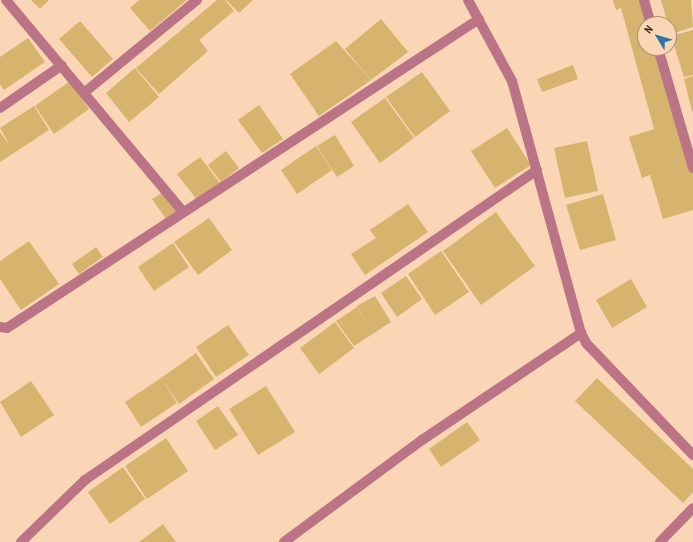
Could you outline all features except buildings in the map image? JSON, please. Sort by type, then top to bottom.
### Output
[{"type":"street","points":[[6,0],[85,92],[183,212]]},
{"type":"street","points":[[85,92],[197,0]]},
{"type":"street","points":[[468,0],[512,81],[581,333],[586,343],[693,455]]},
{"type":"street","points":[[644,0],[649,16]]},
{"type":"street","points":[[0,327],[7,328],[479,19]]},
{"type":"street","points":[[660,56],[693,168]]},
{"type":"street","points":[[0,108],[62,65]]},
{"type":"street","points":[[21,542],[85,480],[537,170]]},
{"type":"street","points":[[284,542],[422,440],[581,333]]},
{"type":"street","points":[[660,542],[693,508]]}]
